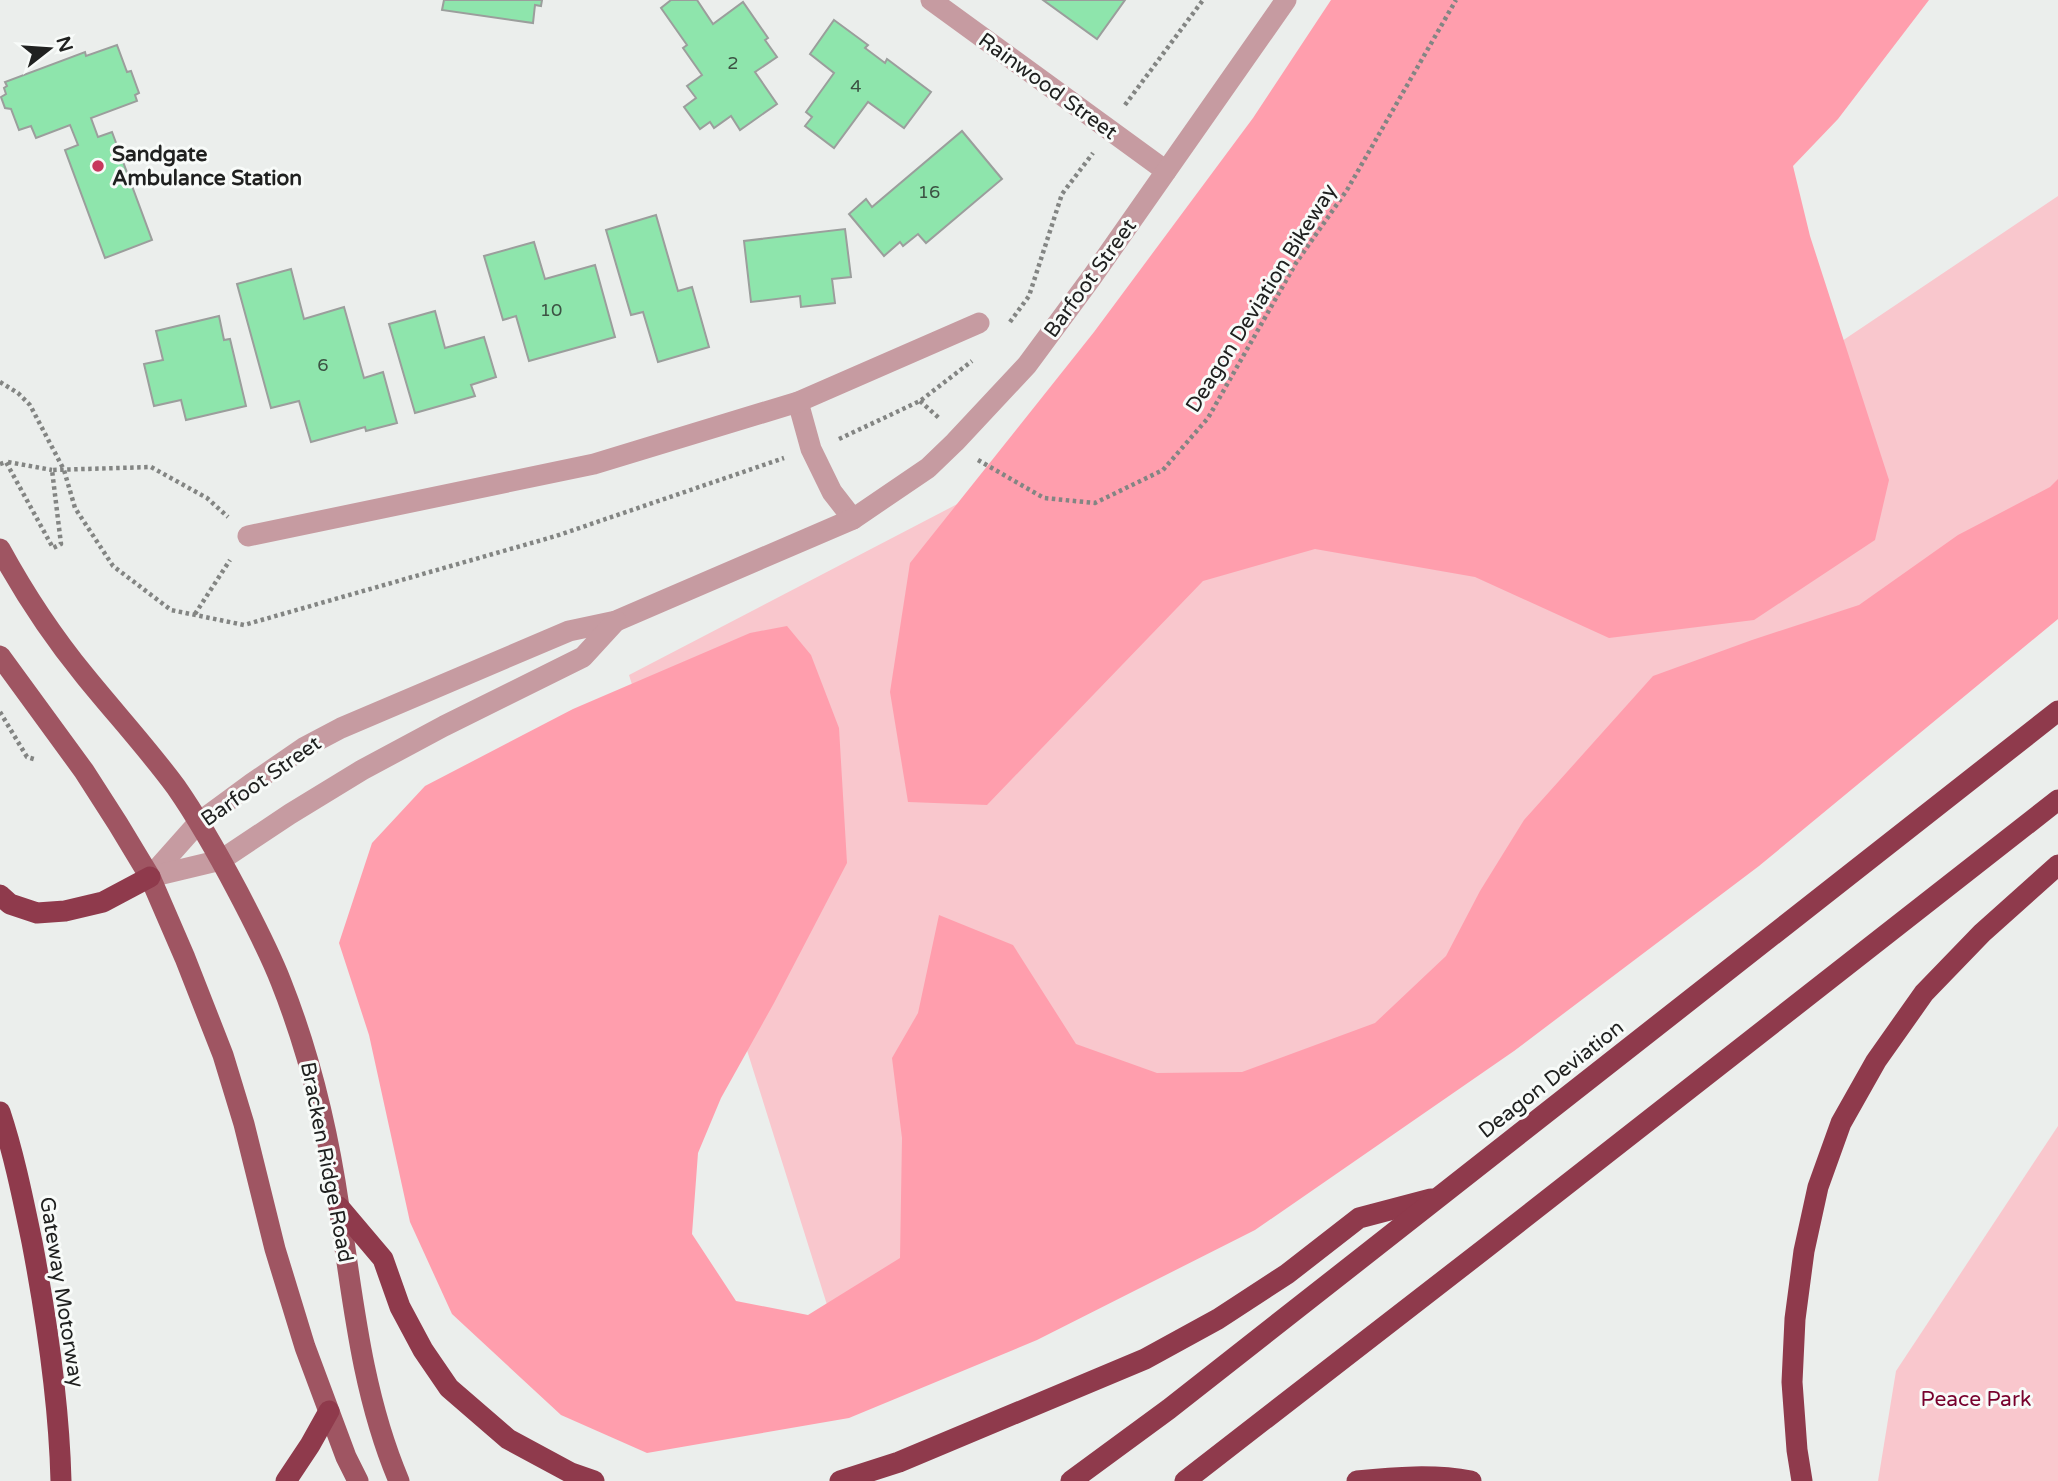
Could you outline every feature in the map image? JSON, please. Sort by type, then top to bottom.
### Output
[{"type":"highway","name":"Deagon Deviation","points":[[1071,1481],[1180,1401],[2058,711]]},
{"type":"highway","points":[[1185,1481],[2058,800]]},
{"type":"highway","points":[[1802,1481],[1792,1382],[1795,1318],[1804,1251],[1818,1187],[1841,1123],[1876,1061],[1924,993],[1982,933],[2058,865]]},
{"type":"highway","points":[[0,895],[10,904],[37,913],[65,911],[103,902],[150,877]]},
{"type":"highway","name":"Gateway Motorway","points":[[0,1112],[25,1207],[44,1304],[60,1445],[61,1481]]},
{"type":"highway","points":[[840,1481],[900,1461],[1145,1359],[1218,1319],[1275,1281],[1359,1218],[1441,1196]]},
{"type":"highway","points":[[339,1207],[383,1259],[400,1307],[423,1350],[449,1388],[508,1439],[571,1473],[594,1481]]},
{"type":"highway","points":[[286,1481],[329,1411]]},
{"type":"highway","points":[[1357,1481],[1398,1477],[1457,1478],[1471,1481]]},
{"type":"main road","name":"Bracken Ridge Road","points":[[0,549],[37,610],[83,674],[177,788],[221,860],[281,980],[304,1045],[324,1123],[371,1395],[398,1481]]},
{"type":"main road","points":[[0,656],[84,771],[150,877],[223,1055],[244,1124],[275,1249],[305,1347],[346,1457],[358,1481]]},
{"type":"street","name":"Rainwood Street","points":[[931,0],[1166,171]]},
{"type":"street","name":"Barfoot Street","points":[[150,877],[198,823],[305,747],[341,728],[569,631],[616,621],[853,519],[928,468],[1027,365],[1286,0]]},
{"type":"street","points":[[248,536],[594,464],[797,402],[979,323]]},
{"type":"street","points":[[797,402],[811,449],[832,492],[853,519]]},
{"type":"street","name":"Barfoot Street","points":[[150,877],[221,860],[362,770],[583,657],[616,621]]},
{"type":"path","points":[[1127,103],[1203,0]]},
{"type":"path","name":"Deagon Deviation Bikeway","points":[[981,463],[1044,498],[1095,503],[1163,470],[1208,418],[1297,263],[1347,190],[1457,0]]},
{"type":"path","points":[[1005,327],[1029,296],[1062,194],[1091,155]]},
{"type":"path","points":[[838,439],[920,401],[979,356]]},
{"type":"path","points":[[0,382],[18,393],[30,405],[64,470],[75,508],[113,566],[172,610],[244,625],[556,536],[777,460]]},
{"type":"path","points":[[920,401],[938,417]]},
{"type":"path","points":[[6,462],[52,548],[61,544],[52,470]]},
{"type":"path","points":[[0,464],[6,462],[52,470],[151,467],[207,498],[248,536],[195,615]]},
{"type":"green space","points":[[2058,196],[2058,549],[1232,1142],[834,1327],[629,675],[967,499],[1626,486]]},
{"type":"green space","name":"Peace Park","points":[[2058,1126],[2058,1481],[1878,1481],[1896,1371]]},
{"type":"shaded area","points":[[1331,0],[1929,0],[1838,119],[1793,166],[1810,236],[1889,480],[1875,540],[1754,620],[1609,638],[1475,577],[1315,549],[1203,581],[987,805],[908,802],[890,692],[910,563],[1094,332],[1253,118]]},
{"type":"shaded area","points":[[2058,479],[2058,619],[1759,866],[1514,1051],[1255,1230],[1037,1340],[849,1418],[647,1453],[561,1415],[452,1314],[410,1222],[369,1035],[339,943],[372,843],[425,786],[573,709],[750,633],[787,626],[811,655],[839,728],[847,863],[721,1098],[698,1153],[692,1234],[736,1301],[808,1315],[900,1258],[902,1138],[892,1058],[918,1013],[939,915],[1013,945],[1076,1044],[1157,1073],[1242,1072],[1375,1023],[1446,956],[1480,891],[1524,820],[1653,676],[1859,605],[1958,535],[2050,487]]},
{"type":"building","points":[[444,0],[542,0],[541,6],[535,5],[533,23],[442,10]]},
{"type":"building","points":[[671,0],[697,0],[713,24],[743,2],[768,38],[765,40],[777,57],[755,72],[777,104],[740,130],[731,116],[714,128],[710,122],[700,129],[684,107],[696,98],[687,86],[702,75],[683,48],[687,45],[661,8]]},
{"type":"building","points":[[1043,0],[1125,0],[1097,39]]},
{"type":"building","points":[[834,20],[868,45],[865,48],[885,63],[887,59],[931,92],[904,128],[868,102],[834,148],[805,126],[812,117],[806,112],[834,73],[810,54]]},
{"type":"building","name":"Sandgate Ambulance Station","points":[[117,45],[127,72],[131,71],[139,93],[135,95],[137,101],[91,118],[98,137],[112,132],[152,240],[105,258],[65,150],[78,145],[70,125],[36,138],[31,126],[19,130],[11,109],[5,108],[1,97],[6,94],[5,82],[85,52],[86,56]]},
{"type":"building","points":[[962,131],[1002,179],[926,243],[918,234],[903,246],[900,242],[884,256],[849,214],[866,199],[872,207]]},
{"type":"building","points":[[656,215],[678,291],[692,287],[709,347],[658,362],[643,312],[631,315],[606,230]]},
{"type":"building","points":[[845,229],[851,277],[832,279],[835,303],[801,307],[800,296],[751,302],[744,241]]},
{"type":"building","points":[[534,242],[545,279],[595,265],[615,337],[529,361],[516,316],[503,320],[484,256]]},
{"type":"building","points":[[291,269],[304,319],[344,307],[364,378],[383,372],[397,423],[366,431],[365,427],[311,442],[299,401],[271,408],[237,284]]},
{"type":"building","points":[[435,311],[445,348],[484,337],[496,377],[471,385],[475,396],[415,413],[389,324]]},
{"type":"building","points":[[219,316],[224,340],[230,339],[246,406],[186,420],[181,400],[154,406],[144,364],[163,360],[156,331]]},
{"type":"place","name":"Sandgate Ambulance Station","points":[[98,166]]}]
